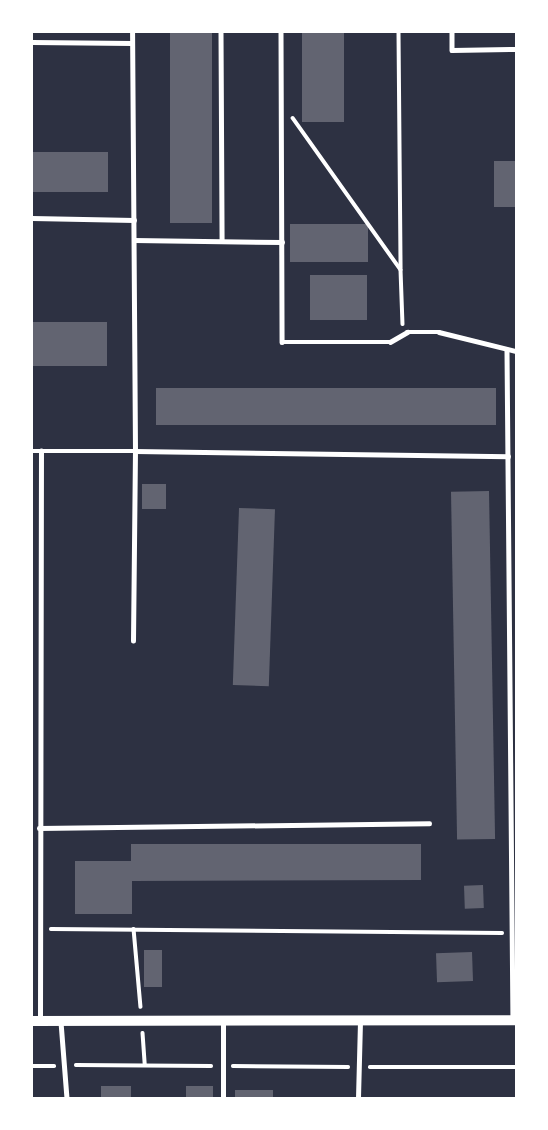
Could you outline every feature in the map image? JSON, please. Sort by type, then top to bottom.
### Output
[{"type":"main road","points":[[36,1021],[515,1020]]},
{"type":"lane","points":[[132,32],[135,451],[133,641]]},
{"type":"lane","points":[[221,32],[222,240]]},
{"type":"lane","points":[[281,32],[282,342],[390,342],[407,332],[439,332],[507,351],[516,351]]},
{"type":"lane","points":[[452,32],[452,50],[516,49]]},
{"type":"lane","points":[[32,42],[132,43]]},
{"type":"lane","points":[[32,218],[134,220]]},
{"type":"lane","points":[[134,240],[282,242]]},
{"type":"lane","points":[[507,351],[515,1020]]},
{"type":"lane","points":[[32,451],[508,456]]},
{"type":"lane","points":[[36,1021],[40,828],[41,451]]},
{"type":"lane","points":[[40,828],[429,823]]},
{"type":"lane","points":[[61,1021],[62,1065],[67,1098]]},
{"type":"lane","points":[[223,1021],[223,1098]]},
{"type":"lane","points":[[358,1098],[360,1021]]},
{"type":"path","points":[[399,32],[399,309],[407,332]]},
{"type":"path","points":[[281,103],[401,270]]},
{"type":"path","points":[[39,929],[512,933]]},
{"type":"path","points":[[134,929],[145,1065]]},
{"type":"path","points":[[32,1066],[516,1067]]},
{"type":"building","points":[[170,32],[212,32],[212,223],[170,223]]},
{"type":"building","points":[[302,32],[344,32],[344,122],[302,122]]},
{"type":"building","points":[[32,152],[108,152],[108,192],[32,192]]},
{"type":"building","points":[[494,161],[516,161],[516,207],[494,207]]},
{"type":"building","points":[[290,224],[368,224],[368,262],[290,262]]},
{"type":"building","points":[[310,275],[367,275],[367,320],[310,320]]},
{"type":"building","points":[[32,322],[107,322],[107,366],[32,366]]},
{"type":"building","points":[[156,388],[496,388],[496,425],[156,425]]},
{"type":"building","points":[[142,484],[166,484],[166,509],[142,509]]},
{"type":"building","points":[[489,491],[495,839],[457,840],[451,492]]},
{"type":"building","points":[[239,508],[275,509],[269,686],[233,685]]},
{"type":"building","points":[[131,844],[421,844],[421,880],[132,881],[132,914],[75,914],[75,861],[131,861]]},
{"type":"building","points":[[483,885],[484,908],[465,909],[464,886]]},
{"type":"building","points":[[144,950],[162,950],[162,987],[144,987]]},
{"type":"building","points":[[472,952],[473,981],[437,982],[436,953]]},
{"type":"building","points":[[101,1086],[131,1086],[131,1098],[101,1098]]},
{"type":"building","points":[[186,1086],[213,1086],[213,1098],[186,1098]]},
{"type":"building","points":[[235,1090],[273,1090],[273,1098],[235,1098]]}]
